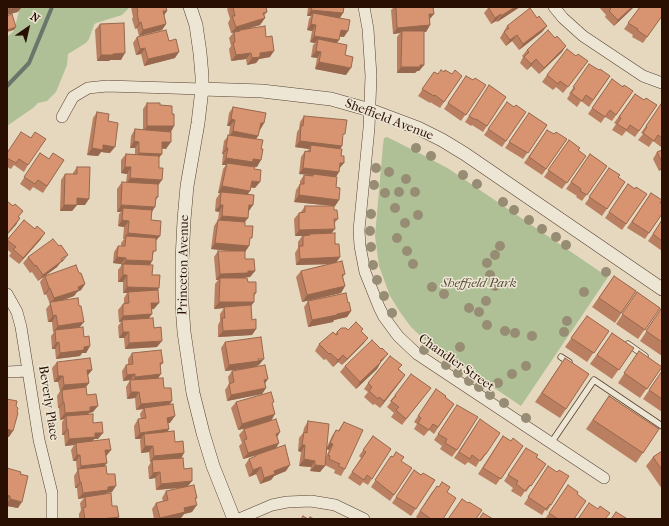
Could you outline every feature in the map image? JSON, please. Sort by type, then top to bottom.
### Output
[{"type":"street","name":"Princeton Avenue","points":[[190,7],[196,25],[202,76],[202,90],[185,208],[182,260],[182,305],[189,371],[198,414],[213,466],[234,519]]},
{"type":"street","name":"Chandler Street","points":[[364,7],[370,49],[371,76],[370,110],[360,215],[360,246],[362,260],[368,280],[384,317],[398,336],[417,354],[604,478]]},
{"type":"street","points":[[554,7],[563,18],[583,36],[643,76],[662,83]]},
{"type":"street","name":"Sheffield Avenue","points":[[62,117],[73,97],[88,88],[107,86],[202,90],[246,90],[288,93],[331,99],[370,110],[418,128],[454,147],[662,289]]},
{"type":"street","name":"Beverly Place","points":[[7,294],[17,312],[21,327],[39,440],[52,492],[52,519]]},
{"type":"street","points":[[7,372],[28,371]]},
{"type":"street","points":[[239,519],[272,505],[287,502],[311,501],[335,505],[364,519]]},
{"type":"lane","points":[[625,342],[650,359]]},
{"type":"lane","points":[[561,357],[572,364]]},
{"type":"lane","points":[[589,376],[662,426]]},
{"type":"lane","points":[[550,443],[594,380]]},
{"type":"green space","points":[[20,7],[130,7],[122,15],[96,23],[86,43],[68,54],[67,65],[56,92],[47,101],[38,103],[7,126],[7,37],[14,31]]},
{"type":"green space","name":"Sheffield Park","points":[[387,137],[449,169],[608,277],[521,406],[429,344],[411,327],[390,296],[379,266],[375,236],[383,145],[384,138]]},
{"type":"building","points":[[7,7],[18,7],[7,9]]},
{"type":"building","points":[[137,7],[166,7],[167,11],[163,11],[166,24],[143,30],[141,22],[139,23]]},
{"type":"building","points":[[233,7],[266,7],[267,12],[263,13],[265,18],[236,27],[232,16],[235,16]]},
{"type":"building","points":[[312,7],[344,7],[343,13],[311,10]]},
{"type":"building","points":[[396,7],[433,7],[434,14],[429,14],[430,25],[397,28]]},
{"type":"building","points":[[488,7],[515,7],[495,18]]},
{"type":"building","points":[[609,7],[632,7],[618,20],[609,11],[611,9]]},
{"type":"building","points":[[640,7],[662,8],[662,16],[647,37],[628,23]]},
{"type":"building","points":[[530,8],[537,18],[539,16],[547,26],[523,44],[517,35],[510,40],[504,32],[509,28],[507,26]]},
{"type":"building","points":[[313,13],[350,20],[348,31],[341,30],[339,40],[314,36],[316,25],[311,24]]},
{"type":"building","points":[[12,14],[16,27],[7,30],[7,16]]},
{"type":"building","points":[[124,23],[125,53],[101,55],[100,24]]},
{"type":"building","points":[[265,26],[266,37],[272,36],[274,51],[260,53],[260,57],[252,58],[251,53],[236,55],[233,43],[235,42],[234,32]]},
{"type":"building","points":[[166,30],[169,41],[176,39],[179,52],[148,59],[145,48],[140,49],[137,37]]},
{"type":"building","points":[[548,30],[555,38],[557,36],[566,46],[544,68],[536,59],[531,64],[524,57],[529,52],[527,50]]},
{"type":"building","points":[[402,31],[424,31],[424,65],[420,65],[420,67],[401,67]]},
{"type":"building","points":[[318,39],[347,45],[345,55],[353,57],[351,68],[319,62],[321,52],[316,51]]},
{"type":"building","points":[[567,49],[576,56],[578,54],[588,61],[568,87],[560,81],[558,84],[547,75]]},
{"type":"building","points":[[589,64],[610,76],[593,100],[586,95],[582,101],[571,93],[575,88],[573,87]]},
{"type":"building","points":[[441,70],[444,72],[445,70],[452,74],[455,70],[462,76],[444,102],[435,95],[434,96],[422,89],[434,72],[438,74]]},
{"type":"building","points":[[466,76],[473,80],[475,78],[486,85],[466,115],[448,103]]},
{"type":"building","points":[[612,79],[623,87],[624,85],[633,91],[616,115],[610,110],[605,117],[592,108]]},
{"type":"building","points":[[489,85],[506,97],[487,126],[469,116]]},
{"type":"building","points":[[635,94],[644,100],[646,98],[657,105],[639,131],[630,125],[627,130],[617,124],[621,118],[619,117]]},
{"type":"building","points":[[507,102],[514,107],[516,105],[526,112],[506,141],[488,129]]},
{"type":"building","points":[[147,103],[160,103],[160,105],[172,106],[174,126],[147,126]]},
{"type":"building","points":[[661,104],[662,138],[658,135],[654,141],[643,133]]},
{"type":"building","points":[[233,107],[266,113],[264,123],[261,123],[258,136],[233,131],[235,120],[231,119]]},
{"type":"building","points":[[97,112],[109,114],[108,121],[118,123],[115,147],[103,145],[103,150],[92,148]]},
{"type":"building","points":[[529,113],[547,125],[528,153],[509,142]]},
{"type":"building","points":[[304,116],[347,120],[345,134],[343,134],[342,146],[300,141],[301,125],[303,126]]},
{"type":"building","points":[[135,129],[171,132],[171,142],[162,142],[162,154],[139,153],[139,142],[134,141]]},
{"type":"building","points":[[547,130],[554,134],[556,132],[567,139],[546,169],[529,157]]},
{"type":"building","points":[[21,132],[31,138],[35,132],[46,139],[28,165],[19,159],[16,163],[7,158],[7,153]]},
{"type":"building","points":[[228,135],[263,140],[261,160],[253,159],[253,162],[226,158]]},
{"type":"building","points":[[569,140],[580,148],[578,150],[586,156],[567,183],[548,170]]},
{"type":"building","points":[[311,145],[342,149],[341,156],[344,156],[344,163],[340,163],[339,172],[303,168],[305,151],[310,152]]},
{"type":"building","points":[[662,150],[662,162],[657,152]]},
{"type":"building","points":[[40,153],[49,159],[53,153],[64,160],[47,186],[38,180],[35,184],[24,177]]},
{"type":"building","points":[[126,154],[159,156],[159,168],[163,168],[162,180],[130,178],[131,167],[125,167]]},
{"type":"building","points":[[590,154],[607,166],[587,195],[580,191],[581,189],[571,182]]},
{"type":"building","points":[[227,163],[255,167],[254,169],[261,170],[260,182],[252,181],[250,191],[222,186]]},
{"type":"building","points":[[77,167],[90,167],[89,199],[77,198],[77,205],[64,205],[65,174],[77,174]]},
{"type":"building","points":[[609,168],[620,175],[618,177],[625,182],[607,209],[589,197]]},
{"type":"building","points":[[313,174],[337,177],[336,187],[340,188],[339,200],[299,195],[300,184],[304,184],[304,175],[313,176]]},
{"type":"building","points":[[122,182],[158,184],[158,197],[156,197],[155,207],[121,205]]},
{"type":"building","points":[[628,184],[647,194],[626,224],[609,212]]},
{"type":"building","points":[[221,192],[254,195],[253,205],[249,205],[248,218],[222,216],[223,205],[220,205]]},
{"type":"building","points":[[651,193],[662,200],[660,203],[662,204],[662,214],[649,233],[632,222]]},
{"type":"building","points":[[7,201],[13,206],[15,204],[23,211],[18,217],[20,218],[7,234]]},
{"type":"building","points":[[305,206],[334,206],[334,210],[337,210],[338,219],[334,219],[335,229],[299,230],[299,213],[305,212]]},
{"type":"building","points":[[123,208],[152,210],[151,220],[161,221],[160,236],[128,233],[129,221],[122,220]]},
{"type":"building","points":[[24,220],[35,229],[37,226],[45,233],[23,258],[13,249],[16,247],[7,240]]},
{"type":"building","points":[[218,220],[245,222],[245,226],[253,226],[252,238],[250,238],[249,246],[215,243]]},
{"type":"building","points":[[662,220],[662,241],[653,234]]},
{"type":"building","points":[[335,233],[335,244],[339,244],[340,257],[300,259],[299,246],[303,246],[303,236],[310,234]]},
{"type":"building","points":[[126,236],[156,238],[156,251],[153,251],[152,261],[126,260],[126,258],[117,257],[118,246],[125,246]]},
{"type":"building","points":[[53,239],[59,246],[61,245],[68,255],[61,259],[62,261],[43,275],[28,257]]},
{"type":"building","points":[[218,251],[245,251],[245,259],[254,259],[255,271],[248,271],[248,273],[220,274]]},
{"type":"building","points":[[342,261],[345,274],[342,275],[345,286],[307,295],[301,271]]},
{"type":"building","points":[[123,264],[153,265],[152,275],[160,275],[159,288],[127,287],[127,275],[123,275]]},
{"type":"building","points":[[76,265],[85,284],[78,287],[79,290],[54,298],[45,276]]},
{"type":"building","points":[[614,276],[636,291],[621,313],[599,298]]},
{"type":"building","points":[[220,278],[247,278],[248,282],[256,282],[254,302],[219,302]]},
{"type":"building","points":[[158,290],[159,303],[151,303],[152,314],[123,316],[123,304],[129,303],[128,292]]},
{"type":"building","points":[[637,292],[660,308],[645,330],[622,314]]},
{"type":"building","points":[[346,293],[351,311],[312,320],[308,301]]},
{"type":"building","points":[[78,298],[84,322],[58,326],[56,315],[53,316],[50,302]]},
{"type":"building","points":[[251,305],[252,320],[256,319],[256,329],[223,331],[222,318],[225,318],[224,307]]},
{"type":"building","points":[[661,309],[662,310],[662,342],[646,331]]},
{"type":"building","points":[[587,316],[609,331],[594,353],[571,338]]},
{"type":"building","points":[[153,318],[154,328],[161,327],[162,341],[129,343],[129,332],[123,332],[122,320]]},
{"type":"building","points":[[356,322],[363,329],[361,331],[368,338],[347,359],[343,355],[338,360],[330,353],[329,354],[319,344],[333,332],[336,335],[341,328],[346,328],[348,330]]},
{"type":"building","points":[[83,327],[84,337],[89,336],[90,346],[84,347],[84,350],[60,353],[59,342],[56,343],[55,330]]},
{"type":"building","points":[[612,333],[634,348],[619,370],[597,355]]},
{"type":"building","points":[[261,337],[264,359],[229,365],[225,342]]},
{"type":"building","points":[[372,340],[388,354],[360,382],[345,366]]},
{"type":"building","points":[[161,350],[163,363],[160,363],[161,374],[135,377],[135,374],[127,375],[126,365],[133,364],[132,353]]},
{"type":"building","points":[[639,351],[662,367],[647,389],[624,373]]},
{"type":"building","points":[[390,356],[402,365],[398,369],[405,375],[384,401],[379,397],[378,399],[369,391],[372,387],[368,383]]},
{"type":"building","points":[[90,358],[92,370],[87,370],[89,383],[64,385],[63,376],[58,376],[57,362]]},
{"type":"building","points":[[565,358],[589,374],[566,409],[542,393]]},
{"type":"building","points":[[265,365],[268,379],[264,380],[266,388],[231,395],[229,384],[234,382],[232,371]]},
{"type":"building","points":[[662,371],[662,399],[649,390]]},
{"type":"building","points":[[411,374],[431,388],[406,419],[396,410],[399,407],[391,401]]},
{"type":"building","points":[[163,378],[164,388],[171,388],[172,401],[141,404],[139,392],[131,392],[130,380]]},
{"type":"building","points":[[86,387],[87,395],[96,394],[98,406],[90,407],[90,411],[65,413],[62,390]]},
{"type":"building","points":[[436,389],[454,404],[438,427],[433,424],[429,430],[418,423],[421,418],[418,416]]},
{"type":"building","points":[[271,392],[275,414],[242,424],[236,402]]},
{"type":"building","points":[[609,396],[659,429],[643,453],[593,420]]},
{"type":"building","points":[[7,399],[17,401],[16,406],[18,408],[18,413],[13,431],[7,429]]},
{"type":"building","points":[[173,404],[175,416],[167,418],[169,429],[140,433],[138,419],[146,418],[144,408]]},
{"type":"building","points":[[457,405],[478,417],[457,450],[445,443],[447,439],[438,434]]},
{"type":"building","points":[[93,414],[93,423],[102,422],[103,433],[95,433],[95,437],[69,439],[66,416]]},
{"type":"building","points":[[276,419],[280,432],[276,434],[279,443],[248,453],[244,440],[247,439],[244,429]]},
{"type":"building","points":[[480,419],[500,433],[480,461],[472,455],[470,459],[459,452]]},
{"type":"building","points":[[308,421],[329,424],[325,466],[315,465],[315,461],[304,459],[305,445],[302,445],[304,432],[307,433]]},
{"type":"building","points":[[344,422],[363,430],[345,469],[338,466],[340,464],[329,459],[330,456],[328,455],[333,444],[330,443],[336,430],[339,431]]},
{"type":"building","points":[[174,431],[175,442],[183,441],[184,453],[154,456],[153,446],[145,446],[144,434]]},
{"type":"building","points":[[373,436],[391,449],[372,479],[367,475],[364,480],[352,472],[366,452],[363,450]]},
{"type":"building","points":[[503,436],[511,441],[513,438],[523,446],[501,479],[483,468]]},
{"type":"building","points":[[109,439],[111,450],[105,450],[107,463],[81,466],[80,455],[77,455],[76,443]]},
{"type":"building","points":[[285,445],[290,465],[274,471],[275,474],[264,478],[261,467],[253,470],[249,459]]},
{"type":"building","points":[[526,448],[538,455],[536,457],[546,464],[531,486],[530,485],[525,491],[516,484],[518,481],[508,475]]},
{"type":"building","points":[[662,451],[662,470],[653,457]]},
{"type":"building","points":[[396,452],[404,457],[401,461],[412,468],[394,495],[375,480],[391,456],[393,457]]},
{"type":"building","points":[[183,458],[184,469],[192,468],[192,481],[161,484],[160,472],[153,473],[152,460]]},
{"type":"building","points":[[106,466],[107,474],[115,474],[116,486],[108,487],[108,490],[83,493],[78,469]]},
{"type":"building","points":[[548,466],[557,472],[559,470],[569,476],[551,505],[550,504],[546,509],[528,497]]},
{"type":"building","points":[[7,468],[21,472],[20,474],[28,476],[22,502],[10,499],[10,496],[7,495]]},
{"type":"building","points":[[414,470],[421,475],[423,473],[435,480],[416,509],[396,497]]},
{"type":"building","points":[[442,482],[450,487],[447,492],[456,498],[443,519],[431,519],[420,511],[437,486],[439,487]]},
{"type":"building","points":[[194,485],[197,505],[184,508],[185,512],[160,518],[156,503],[168,500],[166,491]]},
{"type":"building","points":[[568,485],[578,492],[577,494],[586,501],[574,519],[558,519],[549,513]]},
{"type":"building","points":[[111,493],[112,506],[117,506],[119,517],[85,519],[83,508],[86,507],[85,497]]},
{"type":"building","points":[[462,499],[482,510],[476,519],[448,519]]},
{"type":"building","points":[[589,503],[598,509],[600,506],[610,513],[605,519],[578,519]]},
{"type":"building","points":[[616,512],[626,518],[626,519],[611,519]]},
{"type":"building","points":[[483,513],[493,519],[479,519]]},
{"type":"building","points":[[303,516],[308,519],[301,519]]},
{"type":"waterway","points":[[7,86],[29,63],[52,7]]}]
